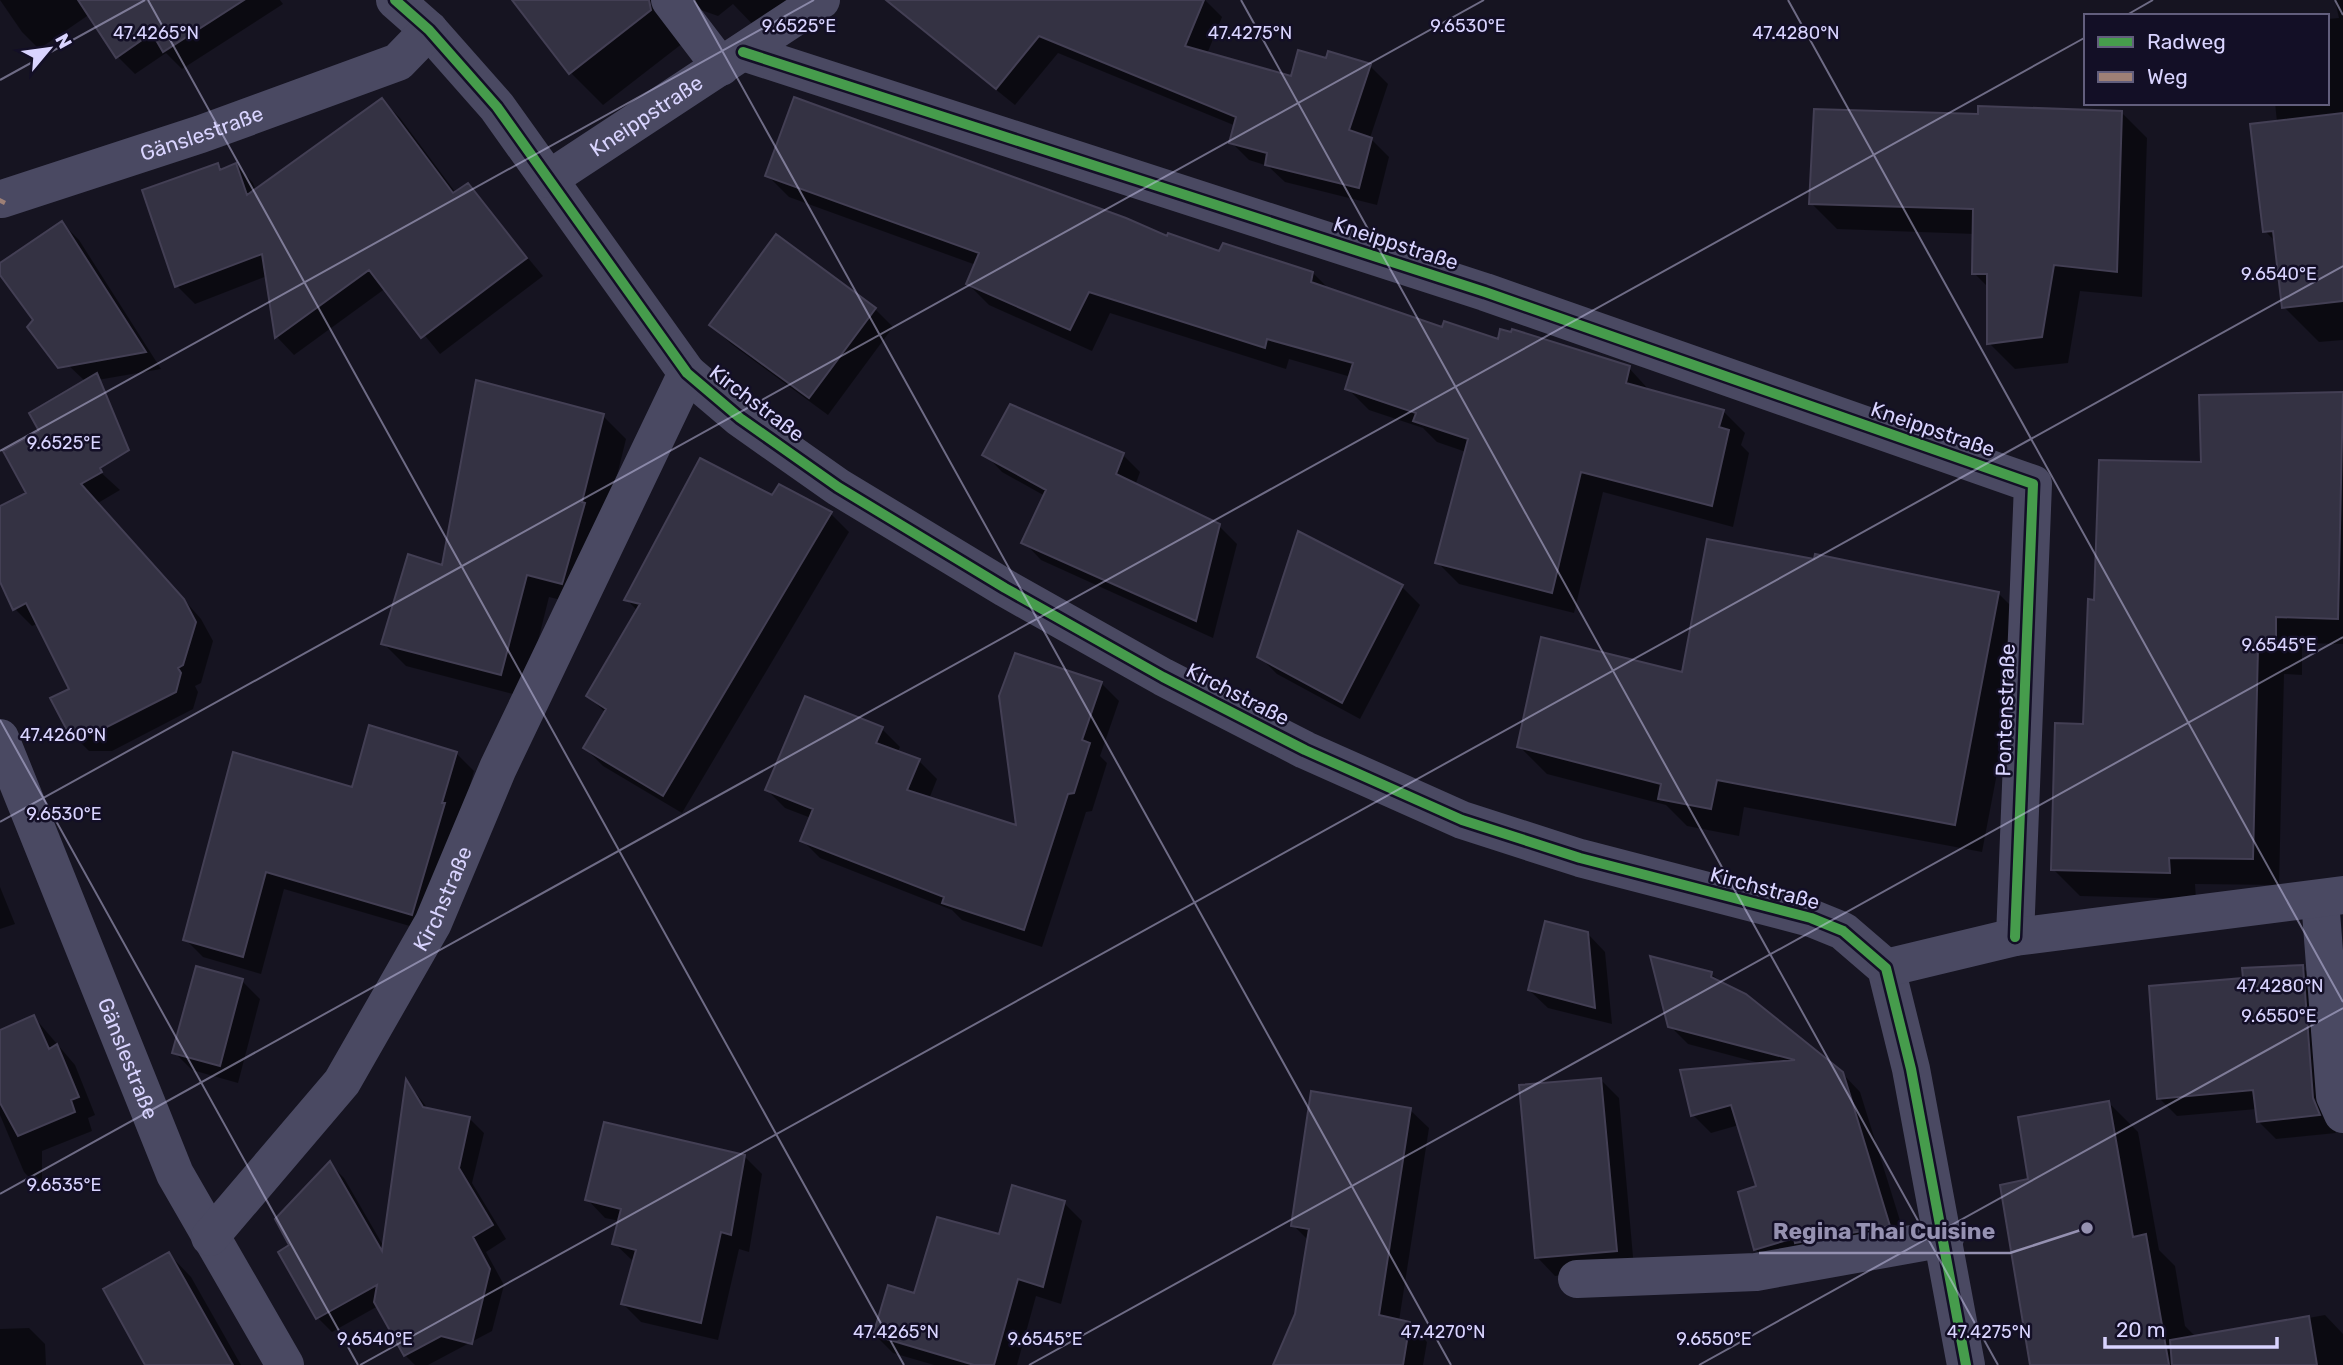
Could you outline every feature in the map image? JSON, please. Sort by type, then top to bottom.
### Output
[{"type":"street","name":"Kirchstraße","points":[[395,0],[429,30],[497,107],[687,373],[740,418],[838,487],[1005,588],[1163,677],[1305,750],[1462,820],[1580,858],[1811,918],[1843,931],[1886,968]]},
{"type":"street","points":[[670,0],[732,60]]},
{"type":"street","name":"Kneippstraße","points":[[549,179],[821,0]]},
{"type":"street","name":"Gänslestraße","points":[[2,199],[201,134],[398,62],[429,30]]},
{"type":"street","name":"Kneippstraße","points":[[732,60],[1485,292],[2033,484]]},
{"type":"street","name":"Kirchstraße","points":[[210,1237],[342,1082],[433,923],[498,768],[687,373]]},
{"type":"street","name":"Pontenstraße","points":[[2015,937],[2033,484]]},
{"type":"street","name":"Gänslestraße","points":[[0,738],[175,1174],[285,1365]]},
{"type":"street","points":[[1966,1365],[1945,1238],[1901,1021],[1886,968],[2015,937],[2332,897],[2335,1096],[2343,1114]]},
{"type":"street","points":[[1577,1279],[1756,1272],[1945,1238]]},
{"type":"building","points":[[78,0],[244,0],[163,52],[152,33],[116,58]]},
{"type":"building","points":[[512,0],[649,0],[651,10],[569,74]]},
{"type":"building","points":[[886,0],[1204,0],[1185,46],[1291,76],[1298,50],[1326,58],[1328,51],[1371,64],[1349,130],[1372,138],[1359,188],[1265,165],[1267,153],[1229,143],[1236,117],[1039,36],[996,89]]},
{"type":"building","points":[[794,97],[1126,218],[1167,236],[1168,233],[1219,251],[1223,243],[1313,272],[1311,282],[1442,327],[1444,321],[1498,339],[1500,329],[1511,332],[1512,329],[1630,366],[1626,383],[1724,410],[1719,427],[1729,430],[1712,506],[1581,472],[1552,593],[1435,563],[1468,439],[1413,421],[1416,413],[1345,389],[1353,363],[1267,339],[1265,348],[1089,292],[1070,330],[966,284],[979,253],[765,176]]},
{"type":"building","points":[[382,98],[453,193],[468,183],[527,258],[421,338],[369,270],[275,338],[262,254],[175,287],[142,190],[218,163],[220,170],[236,163],[247,195]]},
{"type":"building","points":[[1978,106],[2122,111],[2117,272],[2054,265],[2042,337],[1987,344],[1987,274],[1972,274],[1973,209],[1809,204],[1814,109],[1978,114]]},
{"type":"building","points":[[2343,113],[2343,301],[2282,308],[2273,231],[2263,232],[2250,124]]},
{"type":"building","points":[[62,221],[146,352],[58,368],[27,327],[33,320],[0,275],[0,263]]},
{"type":"building","points":[[776,234],[876,308],[809,398],[709,325]]},
{"type":"building","points":[[97,373],[129,450],[100,468],[102,472],[81,484],[184,599],[196,622],[183,665],[178,668],[181,673],[176,692],[93,734],[69,734],[50,698],[69,689],[26,603],[13,610],[0,582],[0,506],[26,493],[3,451],[39,431],[29,413]]},
{"type":"building","points":[[476,380],[604,414],[582,502],[585,503],[562,584],[527,575],[501,675],[381,644],[408,554],[442,565]]},
{"type":"building","points":[[2343,392],[2338,619],[2276,617],[2276,650],[2258,648],[2253,859],[2169,858],[2170,873],[2051,870],[2055,723],[2083,724],[2088,599],[2094,600],[2099,460],[2201,462],[2199,395]]},
{"type":"building","points":[[1010,404],[1124,453],[1116,474],[1220,524],[1196,621],[1021,543],[1046,490],[982,455]]},
{"type":"building","points":[[700,458],[772,495],[779,484],[832,512],[663,796],[583,748],[606,709],[586,696],[640,604],[624,600]]},
{"type":"building","points":[[1298,531],[1403,585],[1342,703],[1257,657]]},
{"type":"building","points":[[1707,539],[1814,559],[1815,554],[1999,592],[1955,825],[1717,780],[1711,809],[1658,799],[1661,784],[1517,747],[1541,637],[1682,672]]},
{"type":"building","points":[[1015,653],[1102,682],[1082,740],[1090,743],[1074,793],[1068,794],[1024,930],[942,903],[944,897],[800,841],[813,809],[765,790],[805,696],[883,727],[876,743],[920,759],[907,790],[1016,825],[999,696]]},
{"type":"building","points":[[369,725],[457,752],[412,915],[266,872],[243,957],[183,940],[233,752],[352,787]]},
{"type":"building","points":[[1545,921],[1588,932],[1595,1008],[1528,990]]},
{"type":"building","points":[[1650,956],[1712,972],[1711,977],[1746,994],[1843,1072],[1890,1226],[1795,1243],[1794,1238],[1754,1250],[1738,1192],[1756,1186],[1731,1105],[1691,1116],[1680,1070],[1795,1060],[1668,1027]]},
{"type":"building","points":[[2303,965],[2313,1098],[2320,1115],[2257,1122],[2253,1090],[2157,1099],[2149,986],[2243,978],[2242,968]]},
{"type":"building","points":[[196,966],[243,979],[220,1066],[172,1053]]},
{"type":"building","points":[[34,1015],[49,1049],[57,1044],[79,1097],[71,1100],[75,1112],[18,1136],[0,1103],[0,1030]]},
{"type":"building","points":[[1601,1078],[1617,1251],[1535,1258],[1519,1085]]},
{"type":"building","points":[[406,1079],[423,1107],[470,1117],[459,1168],[493,1225],[473,1237],[490,1269],[472,1344],[441,1336],[404,1356],[374,1302],[377,1285],[316,1319],[278,1252],[289,1245],[275,1219],[330,1161],[382,1251]]},
{"type":"building","points":[[1311,1091],[1411,1108],[1379,1315],[1410,1322],[1403,1365],[1273,1365],[1295,1314],[1309,1229],[1291,1226]]},
{"type":"building","points":[[2109,1101],[2133,1237],[2146,1234],[2169,1365],[2030,1365],[2000,1185],[2028,1179],[2018,1117]]},
{"type":"building","points":[[604,1122],[745,1155],[731,1235],[721,1232],[701,1323],[621,1304],[636,1250],[612,1244],[621,1209],[585,1200]]},
{"type":"building","points":[[1012,1185],[1065,1201],[1043,1287],[1018,1279],[994,1365],[974,1365],[873,1335],[888,1285],[914,1293],[937,1217],[999,1234]]},
{"type":"building","points":[[169,1252],[233,1365],[145,1365],[103,1289]]},
{"type":"building","points":[[2309,1316],[2317,1365],[2172,1365],[2170,1340]]},
{"type":"marked path","points":[[0,203],[2,199]]},
{"type":"cycle path","points":[[395,0],[429,30],[497,107],[687,373],[740,418],[838,487],[1005,588],[1163,677],[1305,750],[1462,820],[1580,858],[1811,918],[1843,931],[1886,968],[1911,1069],[1966,1365]]},
{"type":"cycle path","points":[[743,52],[1485,292],[2033,484],[2015,937]]},
{"type":"place","name":"Regina Thai Cuisine","points":[[2087,1228]]}]
